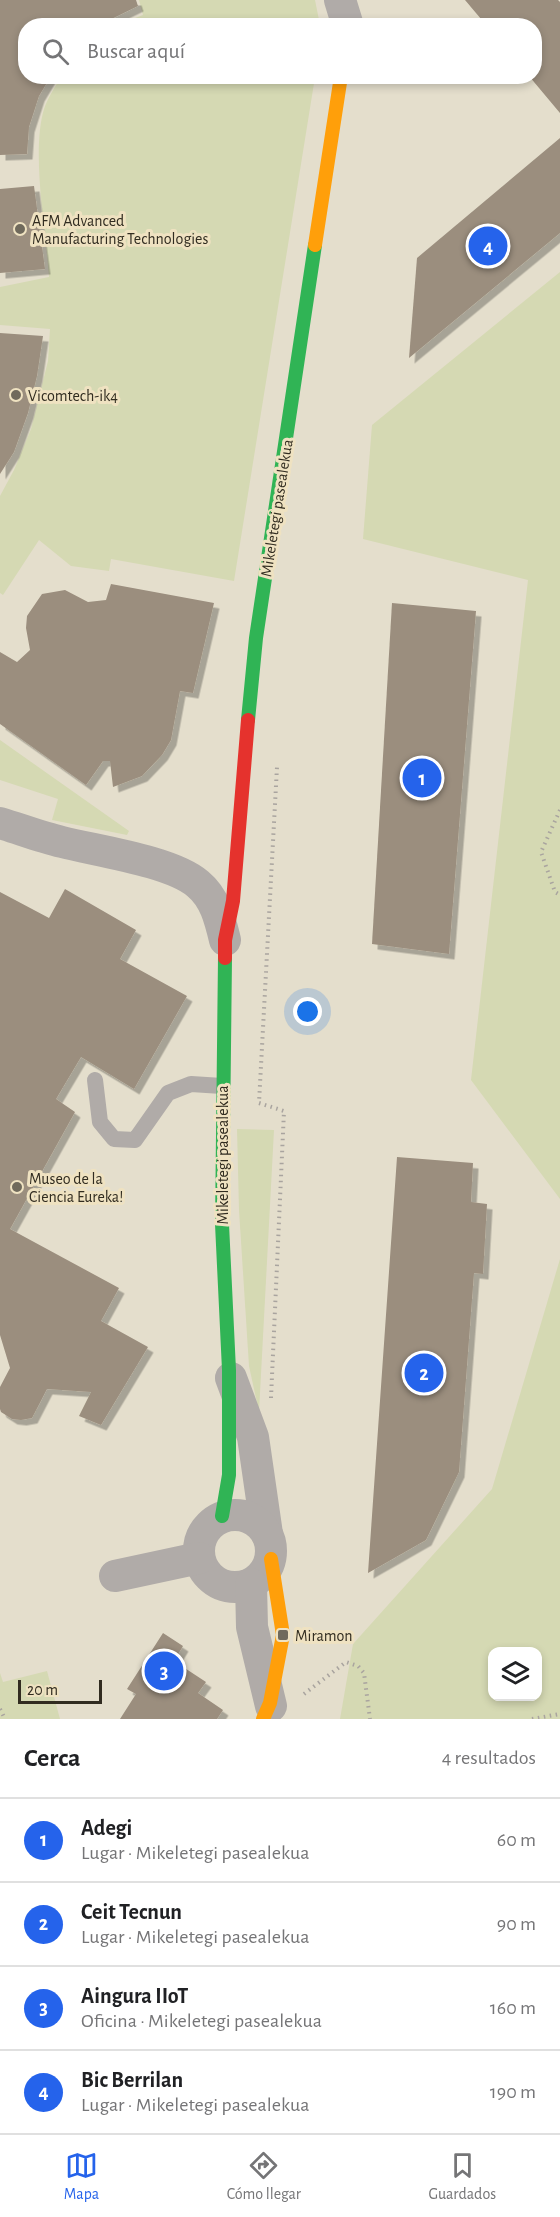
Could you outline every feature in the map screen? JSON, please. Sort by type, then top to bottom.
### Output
[{"type":"street","points":[[340,0],[346,18]]},
{"type":"street","points":[[350,18],[353,0]]},
{"type":"street","name":"Mikeletegi pasealekua","points":[[222,1516],[229,1475],[229,1370],[222,1224],[225,940],[233,901],[243,764],[256,638],[340,84]]},
{"type":"street","name":"Mikeletegi pasealekua","points":[[0,823],[59,842],[135,858],[184,874],[199,884],[211,900],[220,916],[225,940]]},
{"type":"street","name":"Mikeletegi pasealekua","points":[[229,1370],[253,1437],[284,1635],[269,1714]]},
{"type":"street","points":[[235,1514],[248,1517],[260,1524],[269,1546],[266,1571],[258,1580],[237,1585],[211,1579],[198,1558],[198,1545],[203,1532],[211,1522],[222,1516],[235,1514]]},
{"type":"street","points":[[115,1576],[198,1558]]},
{"type":"street","name":"Mikeletegi pasealekua","points":[[237,1585],[252,1628],[269,1714]]},
{"type":"lane","points":[[95,1080],[100,1122],[114,1139],[135,1140],[168,1093],[191,1084],[222,1086]]},
{"type":"path","points":[[243,764],[277,767],[259,1102],[284,1111],[270,1431],[253,1437]]},
{"type":"path","points":[[560,810],[541,852],[555,892],[560,896]]},
{"type":"path","points":[[302,1695],[346,1662],[358,1666],[363,1673],[370,1719]]},
{"type":"path","points":[[0,1709],[5,1719]]},
{"type":"path","points":[[532,1719],[560,1713]]},
{"type":"green space","points":[[139,0],[315,0],[319,18],[135,18],[143,15]]},
{"type":"green space","points":[[57,84],[314,84],[234,581],[111,559],[109,571],[71,566],[39,540],[3,595],[0,593],[0,496],[31,429],[48,361],[50,329],[0,325],[0,287],[49,277],[40,192],[39,147],[44,109]]},
{"type":"green space","points":[[560,272],[560,1199],[471,1080],[528,580],[363,539],[372,425]]},
{"type":"green space","points":[[0,740],[129,831],[127,835],[52,820],[58,799],[0,780]]},
{"type":"green space","points":[[237,1129],[274,1130],[259,1412],[249,1366],[239,1210]]},
{"type":"green space","points":[[560,1259],[560,1719],[340,1719],[353,1644],[492,1489]]},
{"type":"green space","points":[[47,1671],[60,1719],[0,1719],[0,1673],[3,1682]]},
{"type":"building","points":[[0,0],[136,0],[138,6],[113,18],[18,18],[18,84],[46,84],[39,96],[29,127],[27,154],[0,155]]},
{"type":"building","points":[[465,0],[558,0],[560,2],[560,113],[536,84],[542,84],[542,18],[480,18]]},
{"type":"building","points":[[560,138],[560,233],[409,358],[417,258]]},
{"type":"building","name":"AFM Advanced Manufacturing Technologies","points":[[34,186],[45,269],[0,273],[0,189]]},
{"type":"building","name":"Vicomtech-ik4","points":[[0,333],[43,336],[28,413],[14,452],[0,474]]},
{"type":"building","points":[[111,584],[214,603],[193,693],[180,691],[171,740],[162,755],[142,776],[113,787],[110,761],[103,761],[86,785],[0,724],[0,652],[17,662],[30,650],[26,628],[27,616],[42,594],[65,590],[88,602],[106,600]]},
{"type":"building","points":[[392,603],[476,611],[449,954],[372,944]]},
{"type":"building","name":"Museo de la Ciencia Eureka!","points":[[65,889],[136,930],[120,959],[187,996],[134,1089],[81,1057],[56,1099],[75,1112],[10,1229],[119,1288],[101,1321],[148,1347],[101,1425],[79,1416],[91,1392],[47,1389],[32,1418],[12,1419],[0,1409],[0,1387],[10,1368],[0,1335],[0,892],[49,918]]},
{"type":"building","points":[[397,1157],[473,1163],[471,1202],[487,1204],[483,1274],[474,1273],[459,1472],[426,1540],[368,1573]]},
{"type":"building","points":[[163,1633],[183,1646],[174,1661],[206,1682],[198,1693],[223,1710],[217,1719],[120,1719],[136,1694],[127,1689]]},
{"type":"traffic: fast","points":[[248,720],[256,638],[315,245]]},
{"type":"traffic: fast","points":[[222,1516],[229,1475],[229,1370],[222,1224],[225,958]]},
{"type":"traffic: slow","points":[[315,245],[340,84]]},
{"type":"traffic: slow","points":[[263,1719],[270,1703],[283,1635],[271,1559]]},
{"type":"traffic: jam","points":[[225,958],[225,940],[233,901],[248,720]]},
{"type":"place","name":"AFM Advanced Manufacturing Technologies","points":[[20,229]]},
{"type":"place","name":"Bic Berrilan","points":[[488,246]]},
{"type":"place","name":"Vicomtech-ik4","points":[[16,395]]},
{"type":"place","name":"Adegi","points":[[422,778]]},
{"type":"place","name":"Museo de la Ciencia Eureka!","points":[[17,1187]]},
{"type":"place","name":"Ceit Tecnun","points":[[424,1373]]},
{"type":"place","name":"Miramon","points":[[283,1635]]},
{"type":"place","name":"Aingura IIoT","points":[[164,1671]]}]
